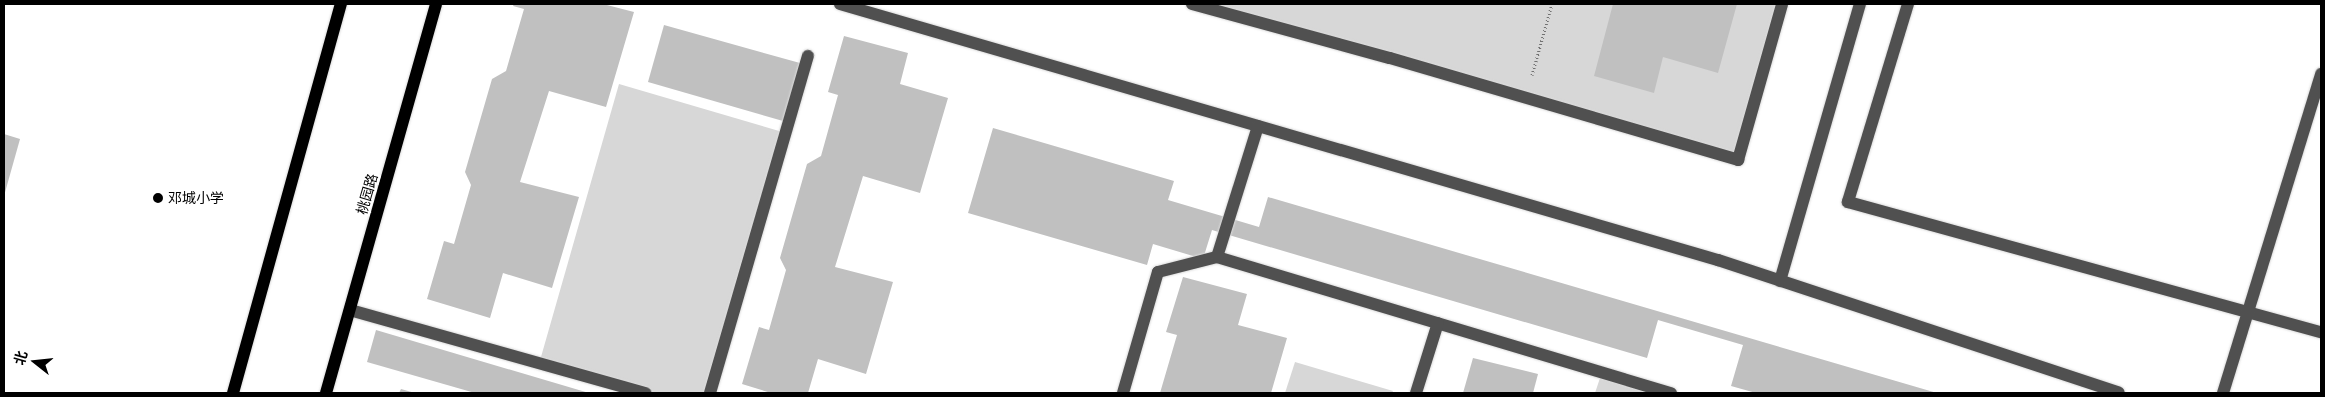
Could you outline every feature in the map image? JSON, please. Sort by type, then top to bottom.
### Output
[{"type":"main road","points":[[233,393],[341,4]]},
{"type":"main road","name":"桃园路","points":[[326,393],[436,4]]},
{"type":"street","points":[[840,4],[1718,260],[2119,393]]},
{"type":"street","points":[[1192,4],[1526,97],[1738,160],[1782,4]]},
{"type":"street","points":[[1780,281],[1860,4]]},
{"type":"street","points":[[1908,4],[1848,202],[2321,332]]},
{"type":"street","points":[[710,393],[808,56]]},
{"type":"street","points":[[2223,393],[2321,74]]},
{"type":"street","points":[[1217,257],[1258,126]]},
{"type":"street","points":[[1124,393],[1158,272],[1217,257],[1671,393]]},
{"type":"street","points":[[350,310],[646,393]]},
{"type":"street","points":[[1416,393],[1438,323]]},
{"type":"path","points":[[1526,97],[1552,4]]},
{"type":"shaded area","points":[[1187,4],[1782,4],[1738,160]]},
{"type":"shaded area","points":[[619,84],[786,133],[710,393],[646,393],[539,364]]},
{"type":"shaded area","points":[[1295,362],[1393,391],[1392,393],[1285,393]]},
{"type":"shaded area","points":[[1602,372],[1671,393],[1595,393]]},
{"type":"building","points":[[514,4],[603,4],[634,12],[606,107],[549,91],[520,182],[579,197],[552,288],[503,273],[490,318],[427,299],[444,241],[454,244],[471,185],[465,172],[492,79],[506,71],[524,9],[513,6]]},
{"type":"building","points":[[1613,4],[1737,4],[1718,73],[1663,57],[1654,93],[1594,76]]},
{"type":"building","points":[[664,25],[800,63],[783,121],[648,82]]},
{"type":"building","points":[[844,36],[908,53],[900,84],[948,98],[920,193],[863,176],[835,267],[893,282],[866,374],[818,359],[808,393],[771,393],[742,384],[759,327],[769,330],[786,270],[780,258],[807,164],[821,156],[838,95],[828,92]]},
{"type":"building","points":[[993,128],[1174,181],[1168,200],[1259,227],[1268,197],[1937,393],[1756,393],[1731,386],[1743,345],[1658,320],[1647,358],[1212,230],[1203,259],[1153,244],[1147,265],[968,213]]},
{"type":"building","points":[[4,134],[20,139],[4,196]]},
{"type":"building","points":[[1183,277],[1247,294],[1238,325],[1287,338],[1271,393],[1160,393],[1177,335],[1166,332]]},
{"type":"building","points":[[376,330],[589,393],[475,393],[367,362]]},
{"type":"building","points":[[1473,358],[1538,374],[1533,393],[1463,393]]},
{"type":"building","points":[[401,389],[415,393],[399,393]]},
{"type":"place","name":"邓城小学","points":[[158,198]]}]
